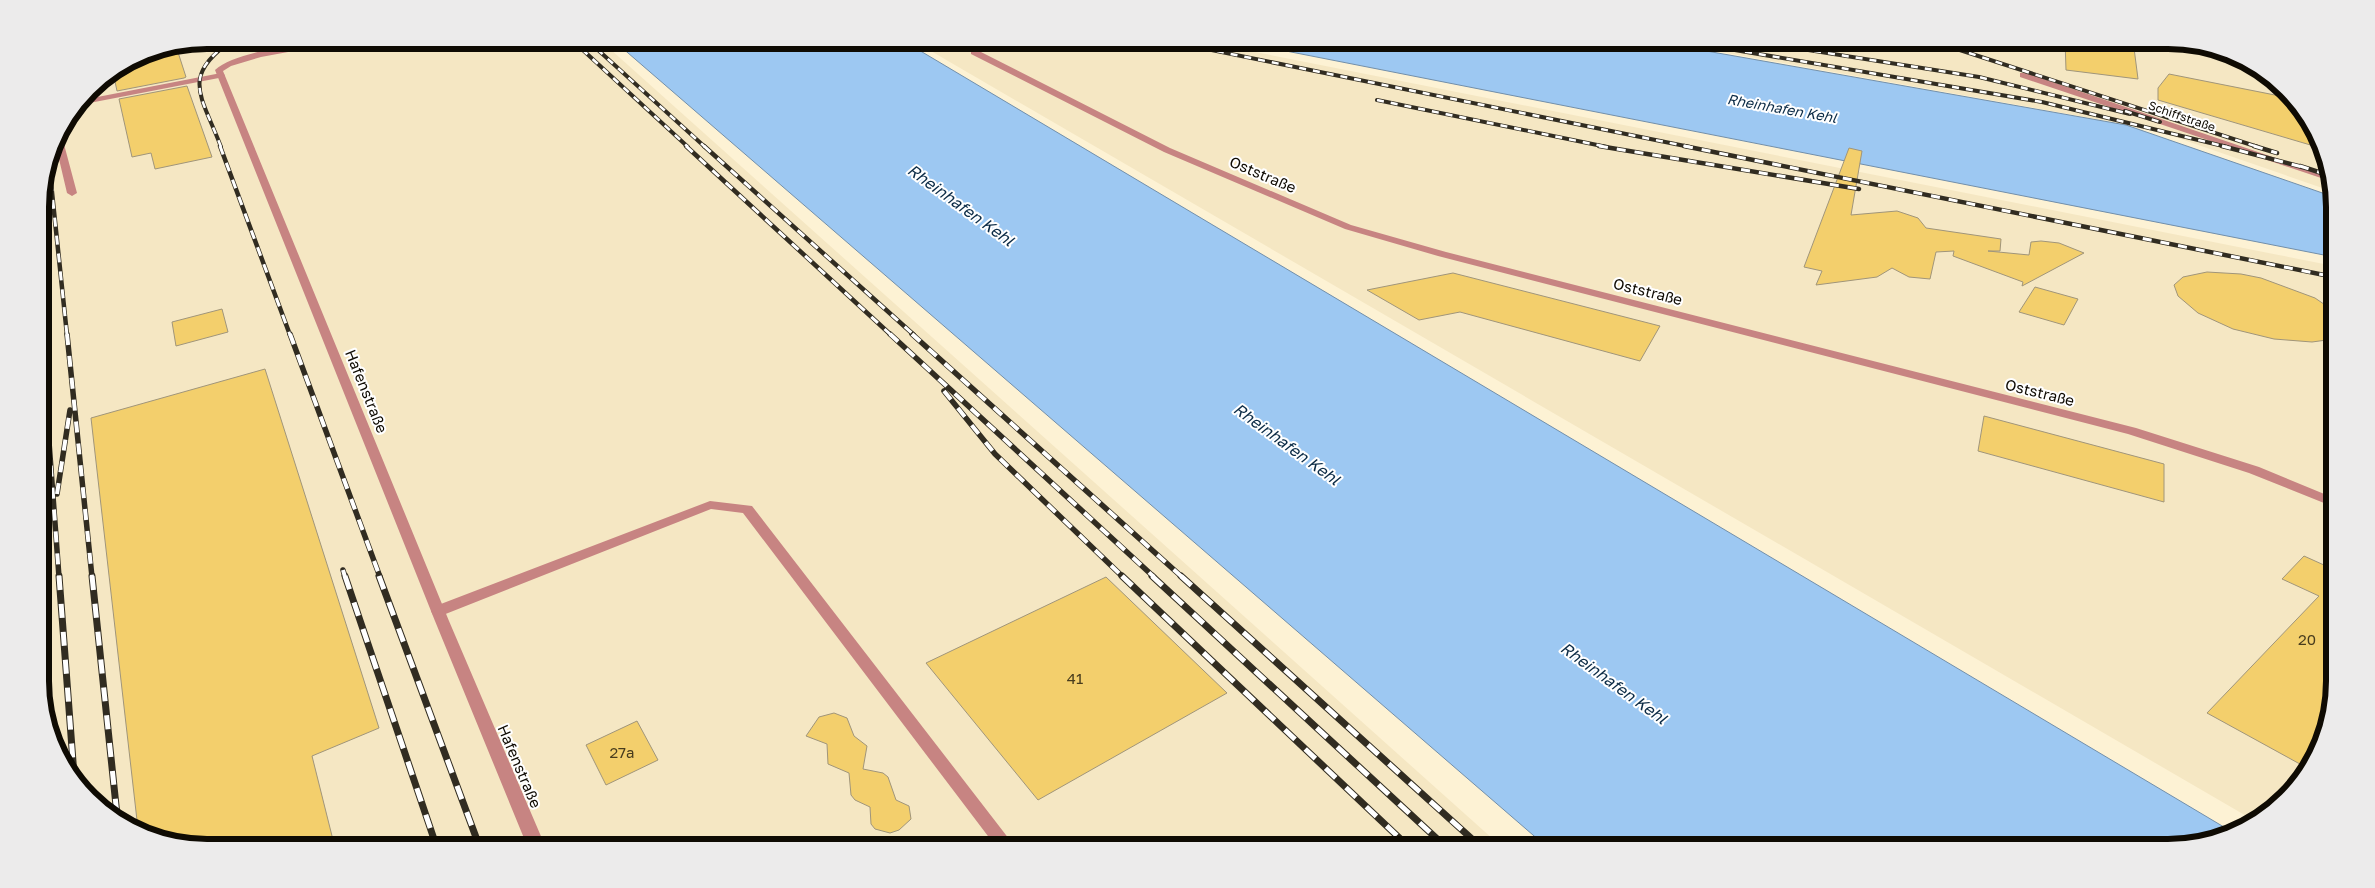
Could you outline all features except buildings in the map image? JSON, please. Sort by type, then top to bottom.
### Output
[{"type":"street","points":[[90,101],[221,75],[219,70],[224,65],[241,59],[298,49]]},
{"type":"street","name":"Oststraße","points":[[974,52],[1167,150],[1348,227],[1451,257],[2132,430],[2254,470],[2326,500]]},
{"type":"street","name":"Hafenstraße","points":[[221,75],[438,611],[533,839]]},
{"type":"street","name":"Schiffstraße","points":[[2023,75],[2323,177]]},
{"type":"street","points":[[61,147],[72,193]]},
{"type":"street","points":[[438,611],[710,505],[747,509],[1000,839]]},
{"type":"shaded area","points":[[610,49],[1493,839],[197,839],[156,831],[119,813],[103,800],[75,769],[65,751],[57,732],[49,691],[49,197],[57,156],[75,119],[95,95],[119,75],[156,57],[186,50]]},
{"type":"shaded area","points":[[927,49],[1240,49],[2326,264],[2325,702],[2318,732],[2300,769],[2280,793],[2248,817]]},
{"type":"shaded area","points":[[1705,49],[2168,49],[2199,52],[2219,57],[2256,75],[2287,103],[2305,128],[2314,146],[2321,166],[2325,189],[2152,129]]},
{"type":"water","name":"Rheinhafen Kehl","points":[[623,49],[917,49],[2226,828],[2199,836],[2178,839],[1538,839]]},
{"type":"water","name":"Rheinhafen Kehl","points":[[1276,49],[1695,49],[2126,125],[2325,194],[2326,255]]},
{"type":"railway","points":[[221,49],[206,65],[200,76],[202,100],[221,147]]},
{"type":"railway","points":[[582,49],[688,147]]},
{"type":"railway","points":[[597,49],[705,147]]},
{"type":"railway","points":[[1206,49],[1690,147]]},
{"type":"railway","points":[[1729,49],[2042,102],[2227,147]]},
{"type":"railway","points":[[1802,49],[1979,77],[2130,114]]},
{"type":"railway","points":[[1957,49],[2258,147]]},
{"type":"railway","points":[[1377,100],[1607,147]]},
{"type":"railway","points":[[2125,111],[2160,122]]},
{"type":"railway","points":[[220,146],[290,335]]},
{"type":"railway","points":[[686,146],[891,335]]},
{"type":"railway","points":[[704,146],[914,335]]},
{"type":"railway","points":[[1599,146],[1859,189]]},
{"type":"railway","points":[[1684,146],[2326,275]]},
{"type":"railway","points":[[2222,146],[2306,168]]},
{"type":"railway","points":[[2254,146],[2277,153]]},
{"type":"railway","points":[[2300,166],[2322,173]]},
{"type":"railway","points":[[51,183],[67,335]]},
{"type":"railway","points":[[67,334],[92,577]]},
{"type":"railway","points":[[290,334],[380,577]]},
{"type":"railway","points":[[890,334],[1154,577]]},
{"type":"railway","points":[[912,334],[1182,577]]},
{"type":"railway","points":[[944,391],[995,454],[1123,577]]},
{"type":"railway","points":[[57,494],[70,410]]},
{"type":"railway","points":[[49,442],[59,577]]},
{"type":"railway","points":[[343,570],[345,577]]},
{"type":"railway","points":[[59,576],[73,766]]},
{"type":"railway","points":[[92,576],[117,811]]},
{"type":"railway","points":[[345,576],[434,839]]},
{"type":"railway","points":[[379,576],[477,839]]},
{"type":"railway","points":[[1122,576],[1400,839]]},
{"type":"railway","points":[[1152,576],[1437,839]]},
{"type":"railway","points":[[1181,576],[1472,839]]}]
